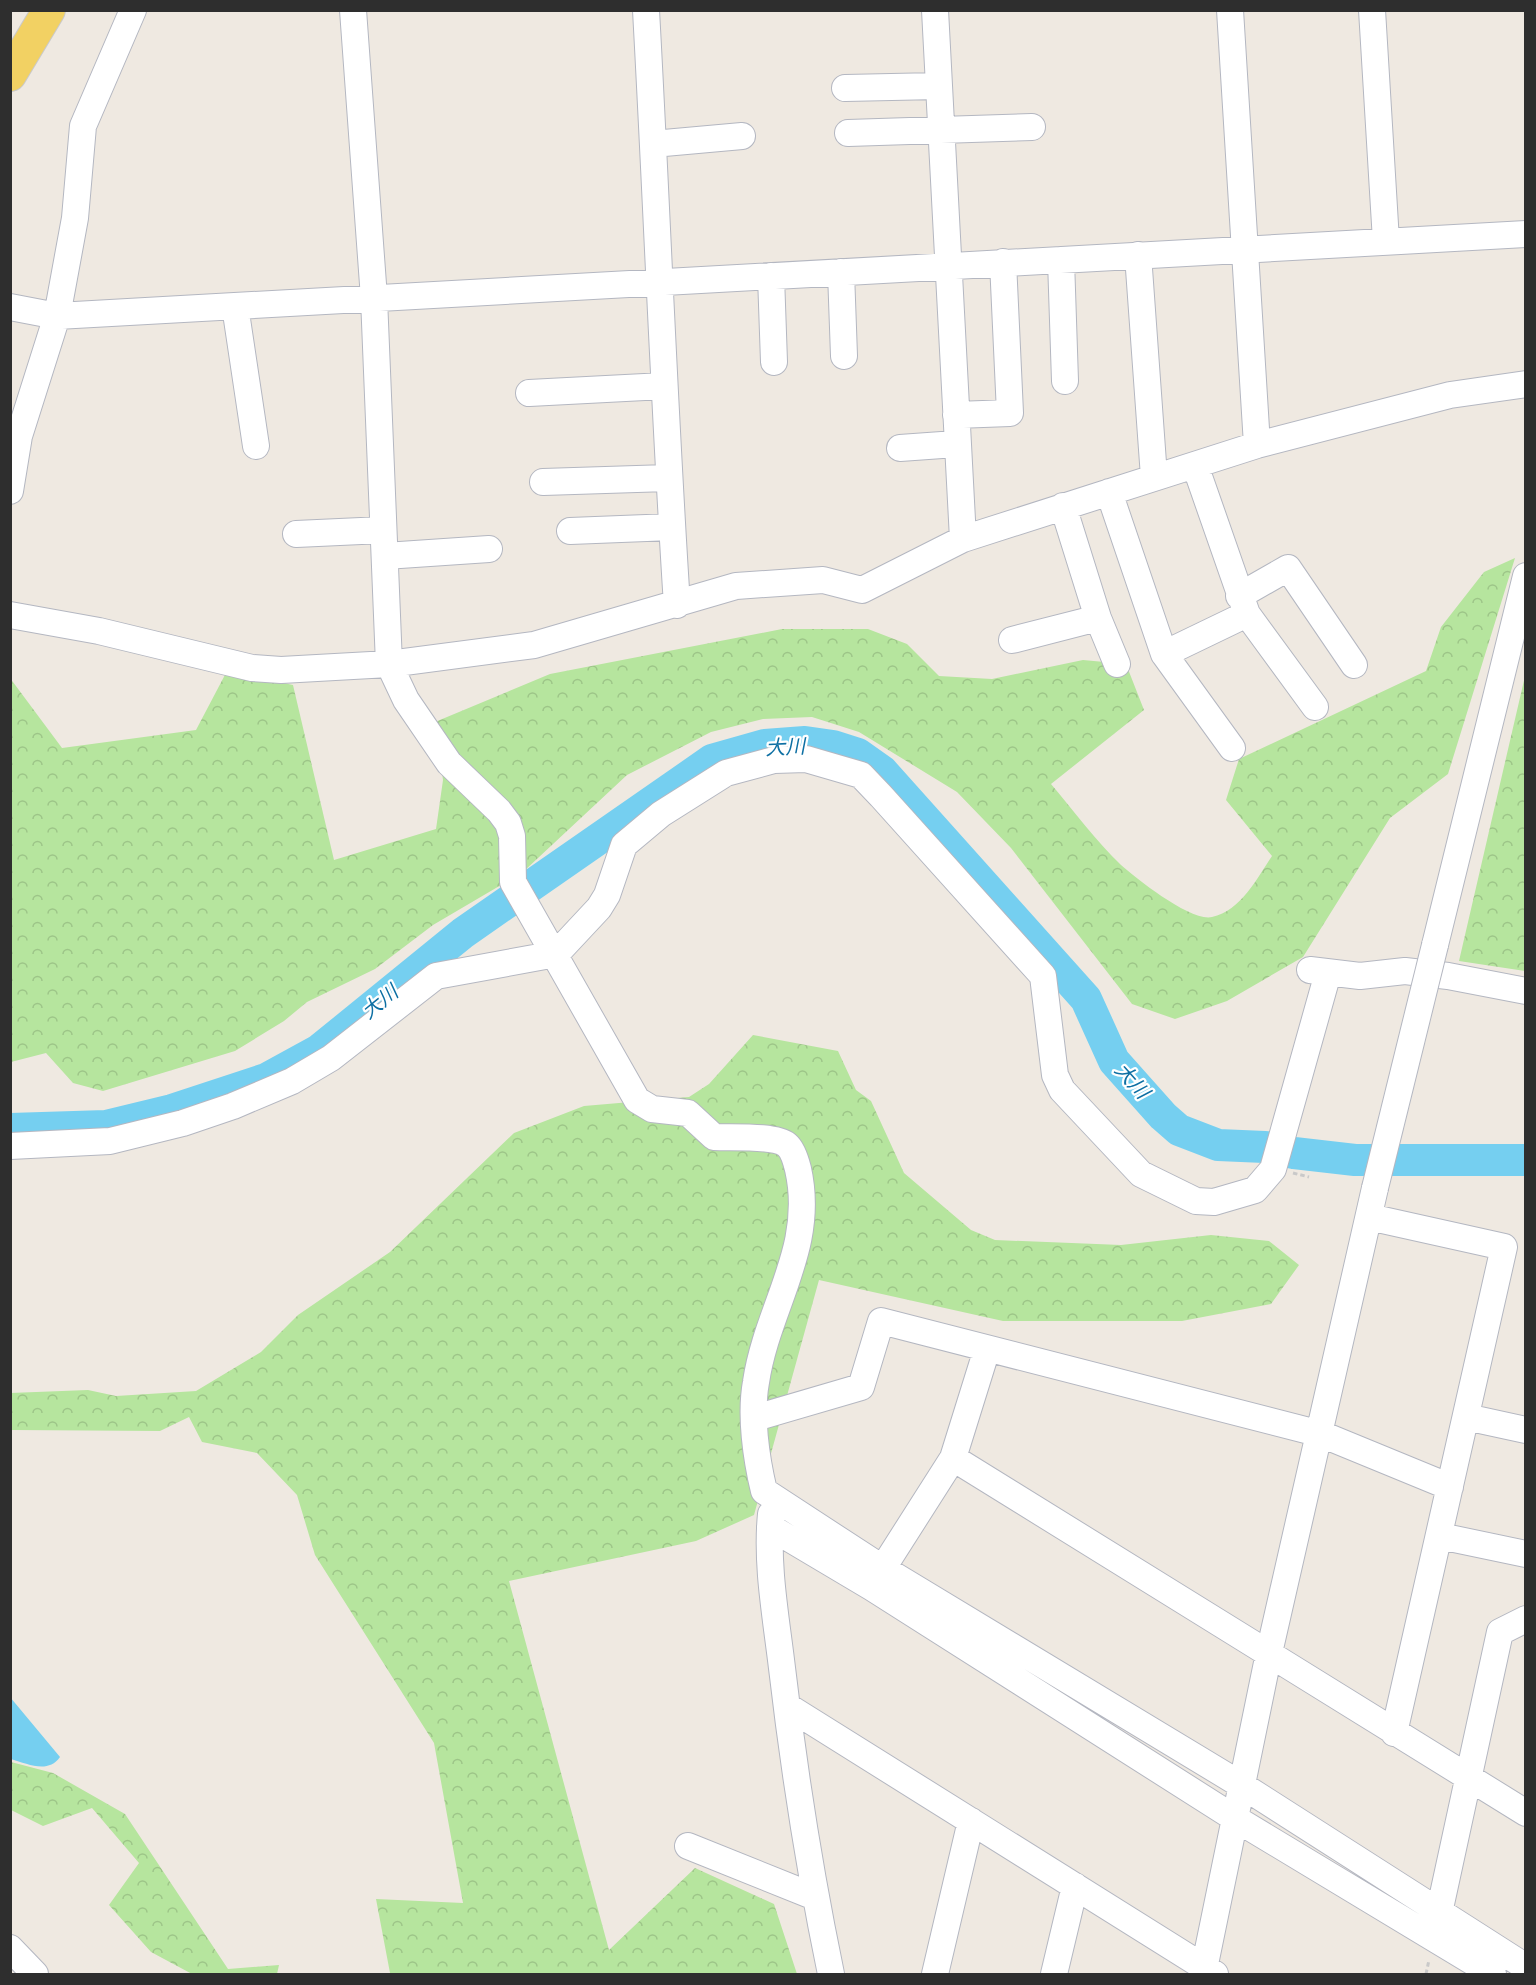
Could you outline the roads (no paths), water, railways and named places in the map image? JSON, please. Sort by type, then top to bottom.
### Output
[{"type":"main road","points":[[10,75],[49,10]]},
{"type":"street","points":[[10,491],[19,436],[57,316],[75,218],[83,126],[133,10]]},
{"type":"street","points":[[353,10],[374,298],[389,664],[406,700],[449,763],[499,811],[507,823],[512,836],[521,894],[637,1100],[643,1106],[688,1113],[714,1137],[781,1142],[787,1145],[796,1162],[802,1185],[800,1241],[762,1350],[755,1385],[755,1418],[764,1491],[877,1578],[1236,1819],[1493,1974]]},
{"type":"street","points":[[646,10],[662,283],[668,478],[677,605]]},
{"type":"street","points":[[935,10],[940,131],[950,265],[956,444],[963,539]]},
{"type":"street","points":[[1230,10],[1257,445]]},
{"type":"street","points":[[1372,10],[1386,241]]},
{"type":"street","points":[[845,88],[938,86]]},
{"type":"street","points":[[848,133],[1032,127]]},
{"type":"street","points":[[653,144],[742,136]]},
{"type":"street","points":[[10,308],[57,316],[1526,234]]},
{"type":"street","points":[[1138,255],[1154,477]]},
{"type":"street","points":[[1060,260],[1065,381]]},
{"type":"street","points":[[956,415],[1010,413],[1003,262]]},
{"type":"street","points":[[841,272],[844,356]]},
{"type":"street","points":[[771,276],[774,362]]},
{"type":"street","points":[[235,306],[256,446]]},
{"type":"street","points":[[10,615],[99,631],[252,668],[281,670],[389,664],[534,645],[736,586],[823,580],[862,590],[963,539],[1257,445],[1450,395],[1526,384]]},
{"type":"street","points":[[529,393],[664,386]]},
{"type":"street","points":[[900,448],[956,444]]},
{"type":"street","points":[[1195,465],[1243,605],[1315,707]]},
{"type":"street","points":[[543,482],[668,478]]},
{"type":"street","points":[[1109,492],[1164,654],[1232,748]]},
{"type":"street","points":[[1063,506],[1098,618],[1117,664]]},
{"type":"street","points":[[570,531],[672,527]]},
{"type":"street","points":[[296,534],[383,530]]},
{"type":"street","points":[[385,556],[489,549]]},
{"type":"street","points":[[1164,654],[1243,605],[1288,568],[1354,665]]},
{"type":"street","points":[[787,1706],[1075,1886],[1207,1972],[1269,1653],[1321,1434],[1375,1188],[1526,576]]},
{"type":"street","points":[[1012,640],[1098,618]]},
{"type":"street","points":[[10,1146],[110,1141],[183,1123],[233,1106],[292,1082],[331,1058],[436,976],[556,954],[599,908],[607,895],[624,845],[661,814],[701,787],[726,773],[774,760],[806,759],[861,775],[1043,976],[1055,1075],[1062,1090],[1141,1174],[1196,1201],[1214,1202],[1255,1190],[1273,1168],[1319,972],[1360,976],[1404,971],[1448,976],[1526,991]]},
{"type":"street","points":[[1369,1217],[1504,1247],[1394,1733]]},
{"type":"street","points":[[755,1418],[861,1387],[881,1321],[1321,1434],[1450,1487]]},
{"type":"street","points":[[877,1578],[953,1458],[987,1349]]},
{"type":"street","points":[[1466,1417],[1526,1430]]},
{"type":"street","points":[[953,1458],[1526,1814]]},
{"type":"street","points":[[773,1498],[769,1559],[787,1706],[815,1897],[831,1974]]},
{"type":"street","points":[[770,1527],[877,1578],[1243,1786],[1526,1968]]},
{"type":"street","points":[[1440,1536],[1526,1554]]},
{"type":"street","points":[[1439,1913],[1500,1632],[1526,1619]]},
{"type":"street","points":[[935,1974],[971,1821]]},
{"type":"street","points":[[688,1846],[815,1897]]},
{"type":"street","points":[[1054,1974],[1075,1886]]},
{"type":"street","points":[[10,1948],[35,1974]]},
{"type":"water","points":[[10,1697],[60,1757],[55,1762],[50,1765],[37,1766],[11,1759]]},
{"type":"waterway","name":"大川","points":[[10,1129],[106,1126],[172,1110],[266,1079],[319,1050],[463,933],[712,760],[765,745],[805,742],[833,746],[858,754],[882,771],[1086,999],[1114,1061],[1163,1116],[1179,1130],[1218,1145],[1265,1147],[1355,1160],[1526,1160]]}]
